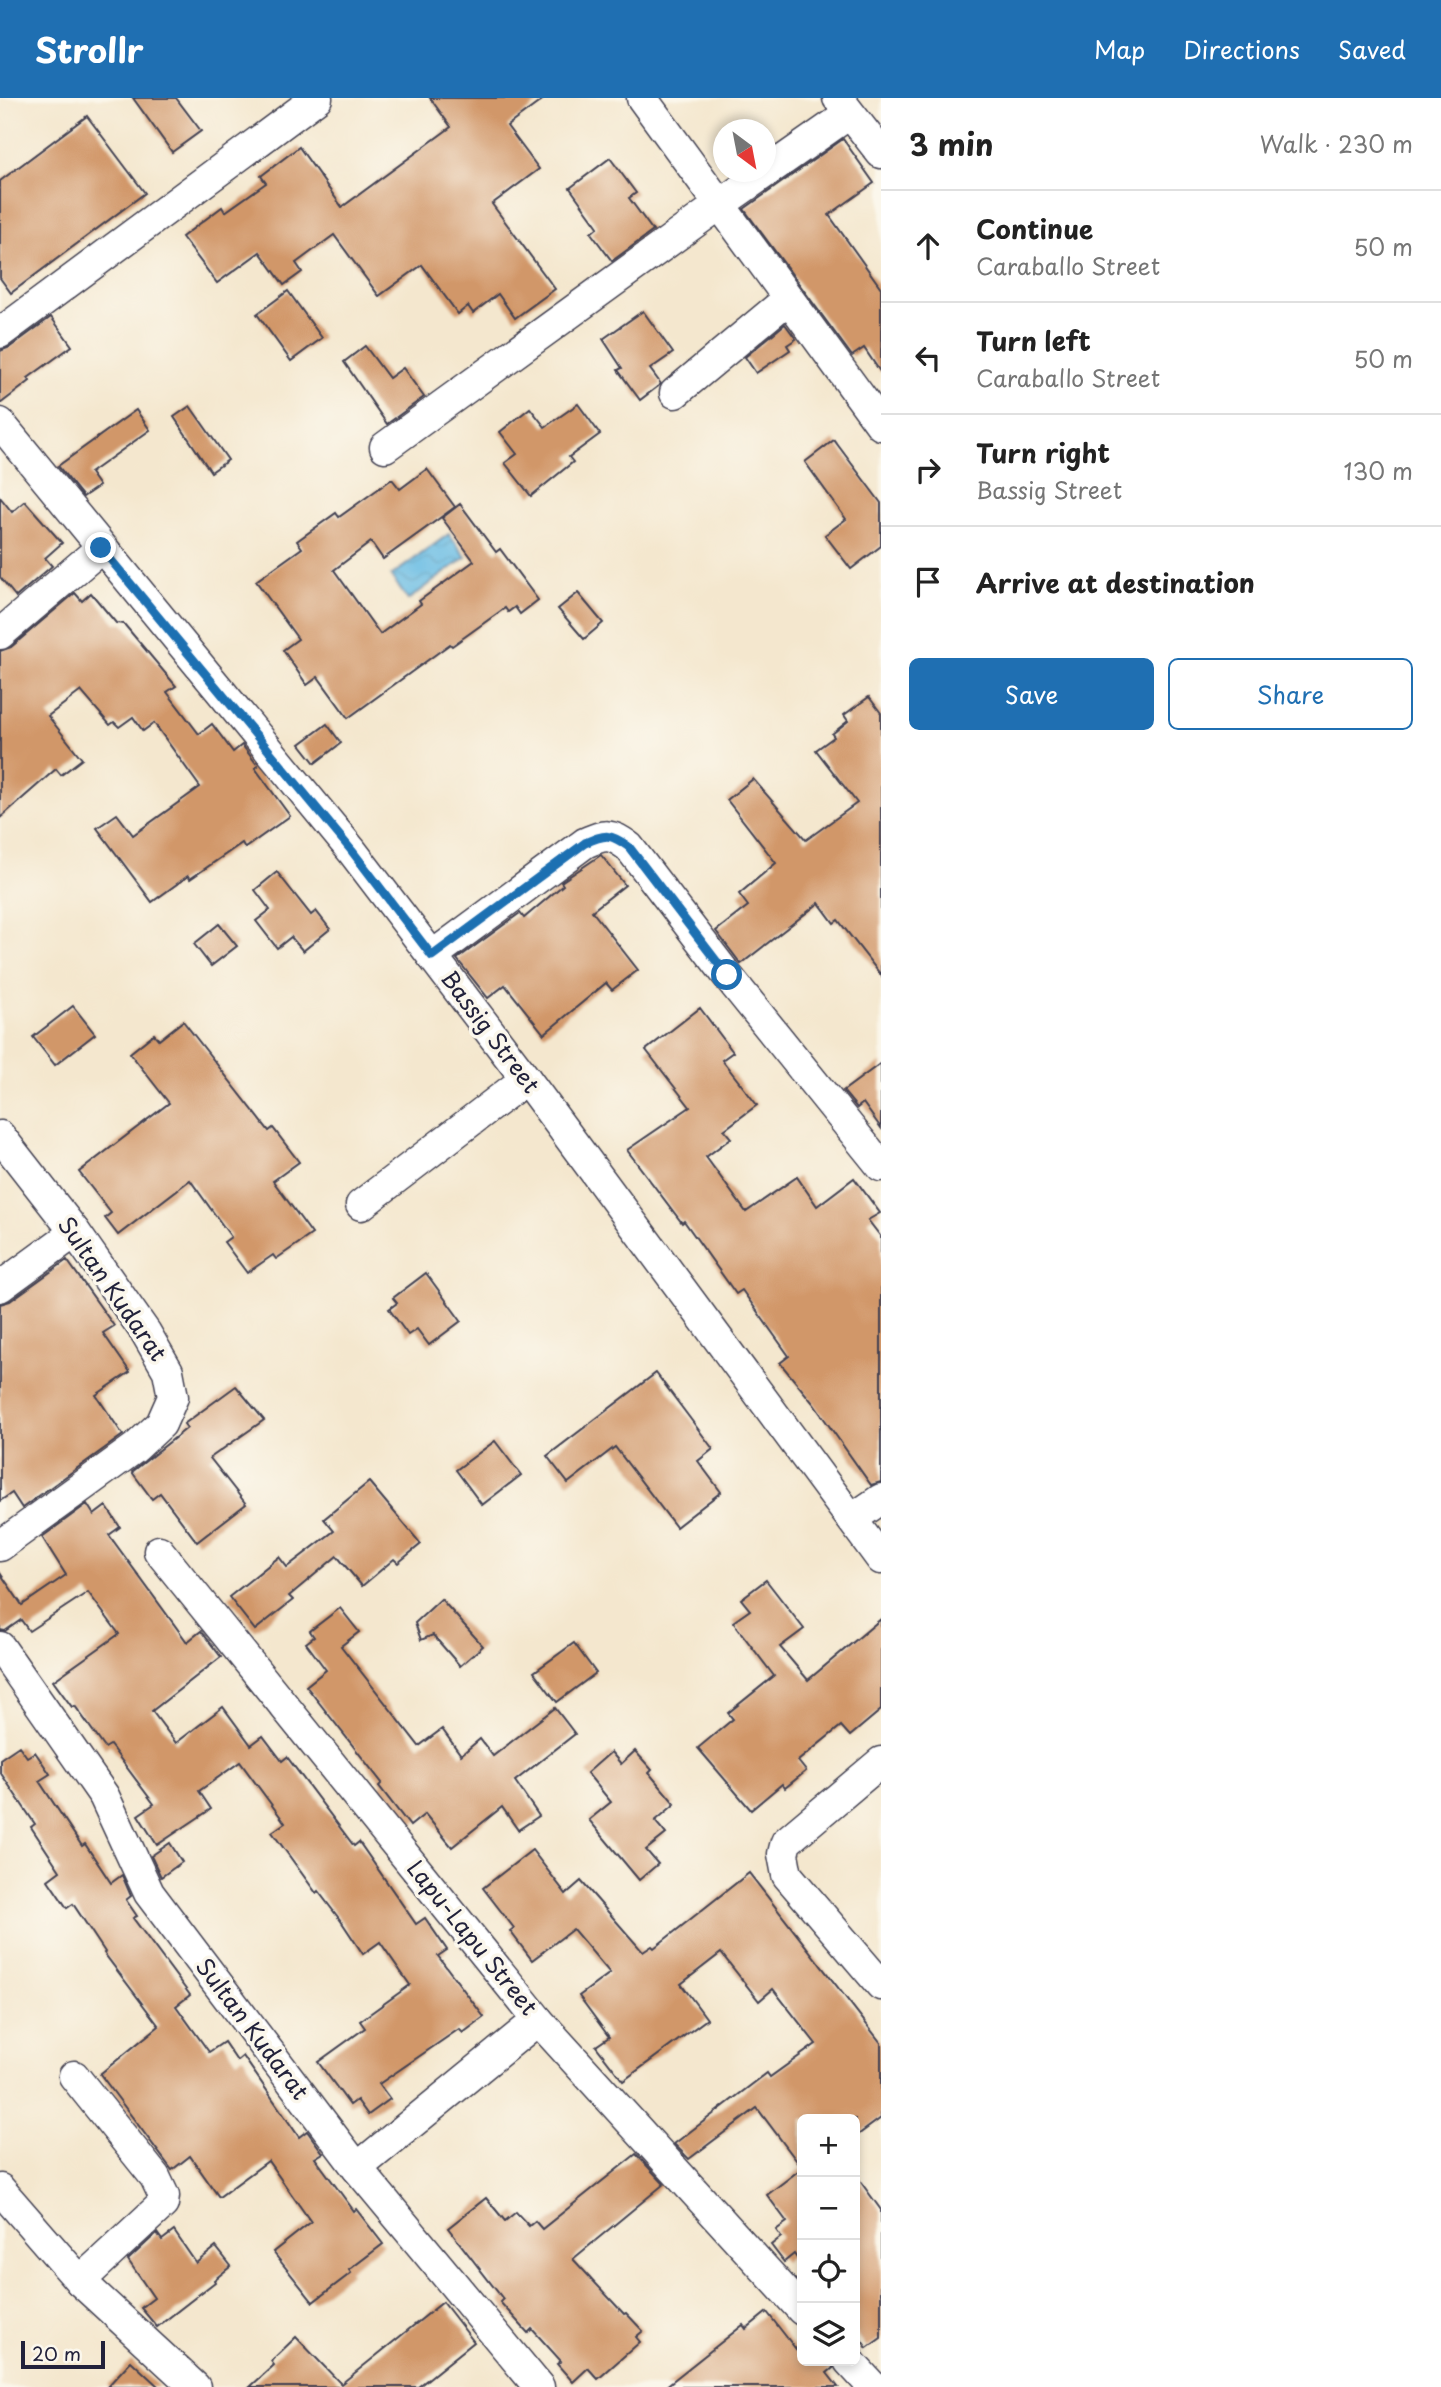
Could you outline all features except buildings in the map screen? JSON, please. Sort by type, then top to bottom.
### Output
[{"type":"street","points":[[0,333],[317,98]]},
{"type":"street","points":[[642,98],[881,425]]},
{"type":"street","points":[[385,447],[719,205],[844,106],[881,153]]},
{"type":"street","points":[[676,393],[788,299]]},
{"type":"street","name":"Bassig Street","points":[[0,423],[352,851],[526,1079],[881,1559]]},
{"type":"street","points":[[0,634],[101,548]]},
{"type":"street","points":[[432,956],[585,843],[603,835],[615,836],[629,847],[727,975],[881,1166]]},
{"type":"street","points":[[361,1205],[526,1079]]},
{"type":"street","name":"Sultan Kudarat","points":[[0,1136],[75,1232],[146,1333],[168,1371],[173,1397],[160,1424],[135,1448],[0,1546]]},
{"type":"street","points":[[0,1287],[75,1232]]},
{"type":"street","points":[[852,1519],[881,1499]]},
{"type":"street","name":"Lapu-Lapu Street","points":[[159,1551],[538,2020],[797,2305]]},
{"type":"street","name":"Sultan Kudarat","points":[[0,1647],[104,1796],[149,1893],[357,2168],[539,2387]]},
{"type":"street","points":[[881,1762],[786,1842],[783,1854],[788,1875],[881,1985]]},
{"type":"street","points":[[357,2168],[538,2020]]},
{"type":"street","points":[[75,2076],[155,2177],[164,2196],[163,2204],[80,2281]]},
{"type":"street","points":[[0,2189],[80,2281],[195,2387]]},
{"type":"street","points":[[854,2366],[873,2387]]},
{"type":"water","points":[[449,534],[466,557],[408,600],[391,576]]},
{"type":"route","points":[[101,548],[352,851],[432,956],[585,843],[603,835],[615,836],[629,847],[727,975]]}]
